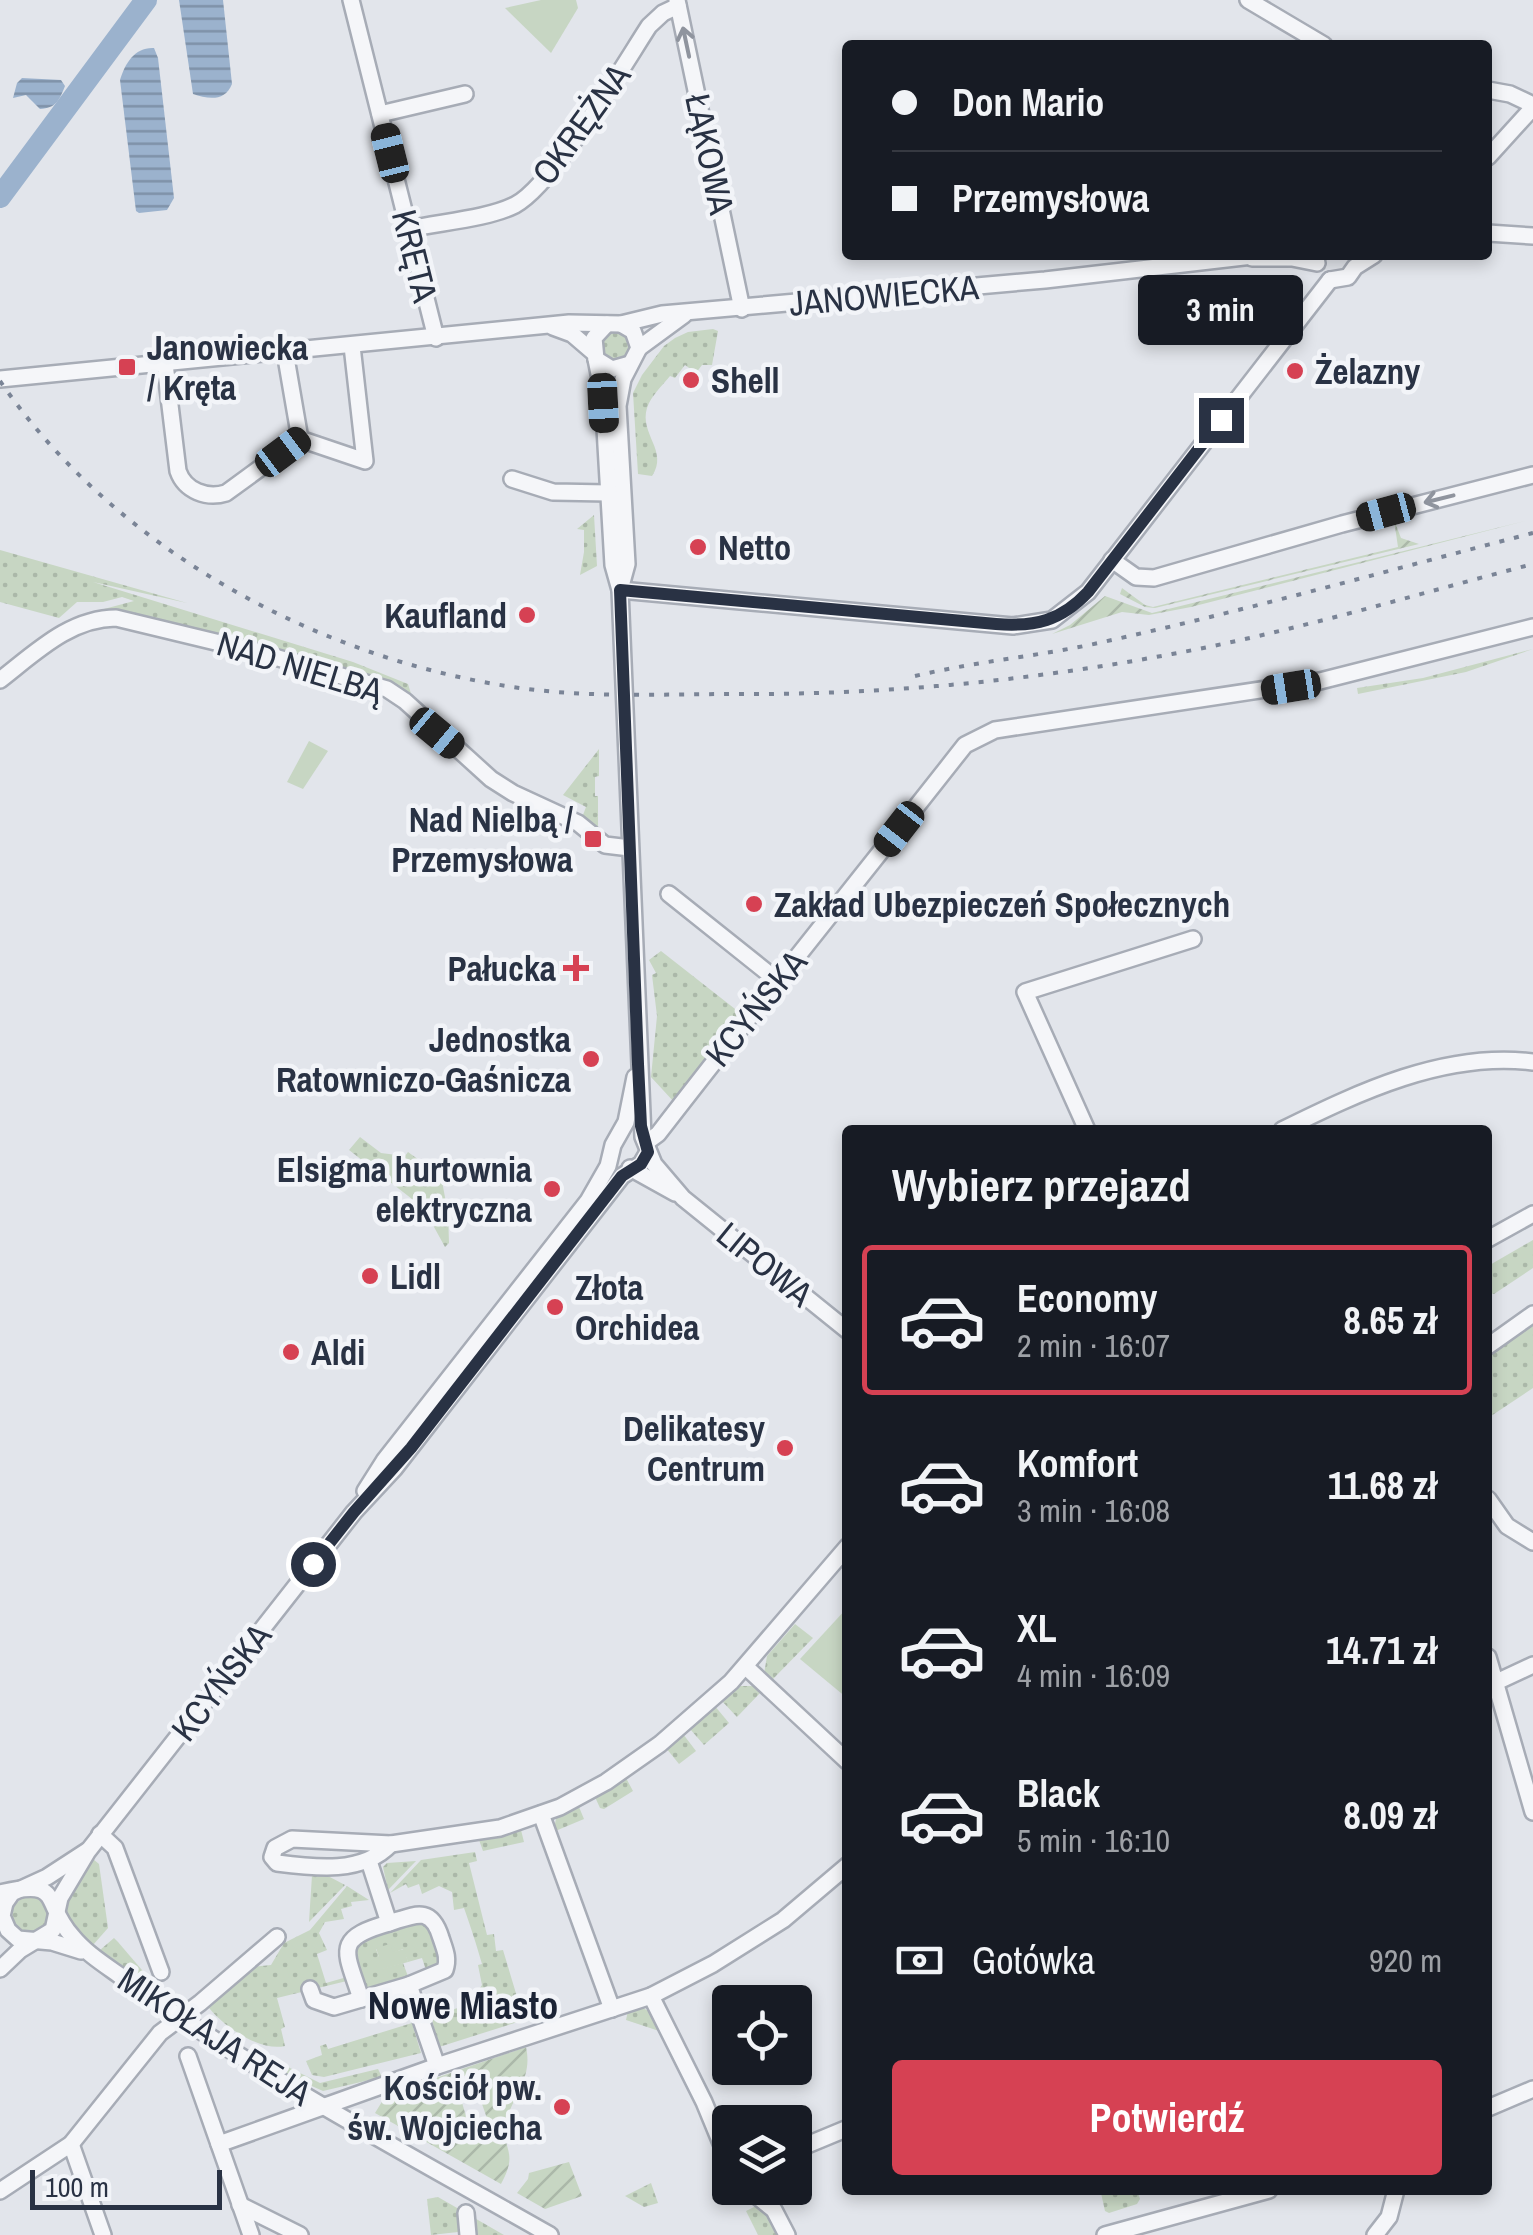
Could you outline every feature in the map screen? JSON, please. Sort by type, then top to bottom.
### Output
[{"type":"street","name":"KRĘTA","points":[[351,0],[436,338]]},
{"type":"street","points":[[1248,0],[1316,40]]},
{"type":"street","name":"OKRĘŻNA","points":[[409,230],[508,208],[527,197],[556,165],[649,26],[678,3]]},
{"type":"street","name":"ŁĄKOWA","points":[[678,3],[742,308]]},
{"type":"street","points":[[1492,91],[1510,94],[1531,111],[1492,153]]},
{"type":"street","points":[[380,114],[465,94]]},
{"type":"street","points":[[1492,236],[1533,236]]},
{"type":"street","name":"JANOWIECKA","points":[[0,379],[569,323],[614,324],[662,314],[1216,260]]},
{"type":"street","points":[[1319,260],[1321,273],[1330,280]]},
{"type":"street","points":[[620,590],[1023,626],[1052,620],[1070,610],[1088,592],[1330,280],[1348,277],[1354,261]]},
{"type":"street","name":"JANOWIECKA","points":[[639,348],[686,314]]},
{"type":"street","points":[[620,590],[627,564],[617,418],[619,394],[639,348],[633,330],[614,324],[594,338],[603,394],[614,565],[620,590],[638,1064],[646,1143],[645,1161],[632,1168],[622,1166],[613,1154],[638,1064]]},
{"type":"street","points":[[554,327],[572,334],[612,369],[630,364]]},
{"type":"street","points":[[300,439],[365,461],[352,346]]},
{"type":"street","points":[[285,352],[300,439]]},
{"type":"street","points":[[164,364],[178,471],[182,481],[193,490],[215,496],[226,493],[300,439]]},
{"type":"street","points":[[1112,560],[1128,573],[1154,578],[1533,475]]},
{"type":"street","points":[[512,479],[553,492],[608,493]]},
{"type":"street","name":"NAD NIELBĄ","points":[[0,680],[60,634],[102,618],[136,622],[348,676],[388,690],[405,701],[474,766],[513,793],[578,823],[592,839],[604,845],[630,848]]},
{"type":"street","name":"KCYŃSKA","points":[[646,1143],[658,1134],[965,745],[980,735],[1320,682],[1533,627]]},
{"type":"street","points":[[670,894],[778,980]]},
{"type":"street","points":[[1085,1125],[1025,992],[1193,939]]},
{"type":"street","points":[[1292,1125],[1348,1098],[1416,1074],[1504,1061],[1533,1062]]},
{"type":"street","points":[[641,1108],[654,1116],[674,1114]]},
{"type":"street","points":[[621,1134],[635,1132],[646,1143]]},
{"type":"street","name":"LIPOWA","points":[[646,1143],[654,1164],[683,1198]]},
{"type":"street","name":"KCYŃSKA","points":[[354,1512],[384,1461],[576,1218],[613,1154]]},
{"type":"street","name":"KCYŃSKA","points":[[57,1913],[60,1898],[100,1834],[632,1168]]},
{"type":"street","name":"LIPOWA","points":[[632,1168],[683,1198],[842,1326]]},
{"type":"street","points":[[1492,1237],[1533,1214]]},
{"type":"street","points":[[1492,1343],[1533,1314]]},
{"type":"street","points":[[1516,1328],[1533,1336]]},
{"type":"street","points":[[1492,1504],[1507,1526],[1533,1542]]},
{"type":"street","points":[[391,1844],[370,1861],[356,1866],[285,1864],[274,1860],[272,1852],[278,1843],[292,1839],[391,1844],[484,1831],[583,1796],[640,1760],[699,1712],[746,1667],[842,1553]]},
{"type":"street","points":[[1492,1684],[1533,1664]]},
{"type":"street","points":[[746,1667],[842,1756]]},
{"type":"street","points":[[1492,1687],[1533,1812]]},
{"type":"street","points":[[541,1814],[612,2009]]},
{"type":"street","points":[[100,1834],[115,1848],[161,1972]]},
{"type":"street","name":"KCYŃSKA","points":[[0,1893],[48,1877],[88,1850]]},
{"type":"street","points":[[370,1861],[389,1923]]},
{"type":"street","points":[[218,2144],[651,1996],[758,1936],[842,1870]]},
{"type":"street","points":[[0,1943],[5,1903],[20,1889],[46,1892],[57,1913],[53,1930],[0,1968]]},
{"type":"street","name":"MIKOŁAJA REJA","points":[[57,1913],[90,1954],[179,2018],[550,2235]]},
{"type":"street","points":[[310,1989],[314,2000],[334,2008],[409,1984],[445,1970],[448,1958],[437,1924],[430,1916],[418,1915],[358,1933],[348,1943],[347,1953],[361,1999]]},
{"type":"street","points":[[3,1922],[18,1939],[38,1941]]},
{"type":"street","points":[[0,2191],[71,2144],[160,2032],[277,1937]]},
{"type":"street","name":"MIKOŁAJA REJA","points":[[38,1941],[90,1954]]},
{"type":"street","points":[[409,1984],[437,2066]]},
{"type":"street","points":[[651,1996],[712,2121]]},
{"type":"street","points":[[188,2056],[251,2235]]},
{"type":"street","points":[[1492,2106],[1533,2089]]},
{"type":"street","points":[[812,2143],[842,2130]]},
{"type":"street","points":[[71,2144],[103,2235]]},
{"type":"street","points":[[1105,2235],[1251,2195]]},
{"type":"street","points":[[1375,2235],[1389,2216],[1395,2195]]},
{"type":"street","points":[[240,2204],[300,2235]]},
{"type":"street","points":[[768,2205],[787,2235]]},
{"type":"street","points":[[466,2213],[468,2235]]},
{"type":"green space","points":[[541,0],[576,0],[578,8],[551,53],[505,8]]},
{"type":"green space","points":[[616,331],[627,335],[631,346],[627,357],[616,361],[605,357],[601,346],[605,335]]},
{"type":"green space","points":[[718,331],[712,365],[702,365],[696,373],[685,365],[675,378],[670,376],[649,404],[647,426],[656,450],[656,467],[652,476],[638,474],[633,393],[642,375],[675,338]]},
{"type":"green space","points":[[594,515],[597,566],[580,575],[584,530],[577,529]]},
{"type":"green space","points":[[1533,519],[1191,607],[1149,615],[1122,612],[1052,634],[1070,625],[1105,596],[1152,613]]},
{"type":"green space","points":[[1394,520],[1401,538],[1419,544],[1155,608],[1120,594],[1122,588],[1153,607],[1398,547]]},
{"type":"green space","points":[[0,550],[187,603],[93,582],[353,662],[408,684],[413,700],[379,680],[125,611],[104,609],[134,601],[122,597],[77,602],[59,618],[0,602]]},
{"type":"green space","points":[[1533,649],[1466,672],[1358,694],[1357,688],[1423,678]]},
{"type":"green space","points":[[309,741],[328,751],[303,789],[287,782]]},
{"type":"green space","points":[[599,749],[599,776],[595,777],[598,829],[583,815],[586,807],[563,795]]},
{"type":"green space","points":[[661,951],[744,1016],[674,1102],[651,1077],[657,1016],[652,975],[656,973],[649,960]]},
{"type":"green space","points":[[360,1137],[381,1153],[405,1156],[408,1152],[441,1176],[448,1213],[449,1243],[445,1247],[434,1227],[439,1220],[349,1150]]},
{"type":"green space","points":[[1533,1240],[1533,1268],[1494,1294],[1492,1264]]},
{"type":"green space","points":[[1533,1314],[1533,1388],[1492,1415],[1492,1344]]},
{"type":"green space","points":[[842,1613],[842,1694],[800,1659]]},
{"type":"green space","points":[[795,1624],[813,1638],[773,1679],[764,1674],[767,1656]]},
{"type":"green space","points":[[739,1686],[755,1686],[762,1691],[737,1717],[720,1699]]},
{"type":"green space","points":[[714,1705],[729,1723],[704,1745],[690,1729]]},
{"type":"green space","points":[[683,1734],[696,1751],[679,1764],[666,1748]]},
{"type":"green space","points":[[626,1778],[633,1791],[600,1808],[595,1797]]},
{"type":"green space","points":[[579,1807],[584,1819],[553,1832],[557,1815]]},
{"type":"green space","points":[[521,1830],[524,1842],[483,1851],[479,1840]]},
{"type":"green space","points":[[475,1852],[477,1861],[469,1863],[487,1935],[494,1934],[496,1951],[503,1950],[524,2020],[439,2047],[431,2016],[461,2007],[460,2002],[472,2000],[482,1985],[476,1942],[464,1908],[454,1910],[452,1892],[439,1886],[422,1894],[419,1884],[408,1888],[406,1884],[390,1893],[421,1860]]},
{"type":"green space","points":[[93,1859],[99,1864],[108,1928],[93,1945],[71,1924],[66,1904],[75,1883]]},
{"type":"green space","points":[[416,1861],[388,1890],[383,1867],[387,1863]]},
{"type":"green space","points":[[312,1875],[328,1876],[345,1885],[309,1922]]},
{"type":"green space","points":[[347,1886],[369,1900],[351,1902],[352,1906],[341,1909],[344,1919],[325,1922],[319,1933],[327,1950],[317,1954],[326,1983],[354,1975],[355,1979],[277,1998],[285,2027],[281,2029],[285,2046],[253,2041],[213,2012],[206,2004],[251,1967],[271,1965],[284,1943],[310,1930]]},
{"type":"green space","points":[[30,1897],[43,1902],[48,1915],[43,1928],[30,1933],[17,1928],[12,1915],[17,1902]]},
{"type":"green space","points":[[419,1922],[428,1924],[440,1965],[427,1973],[422,1958],[408,1962],[403,1949],[393,1953],[376,1949],[377,1970],[403,1963],[409,1979],[373,1990],[363,1987],[354,1947],[359,1941]]},
{"type":"green space","points":[[114,1938],[118,1942],[171,2004],[100,1950]]},
{"type":"green space","points":[[390,1944],[393,1952],[404,1949],[408,1962],[376,1971],[376,1948]]},
{"type":"green space","points":[[640,2006],[653,2014],[662,2032],[626,2020],[628,2011]]},
{"type":"green space","points":[[412,2023],[421,2053],[324,2077],[312,2075],[306,2061],[322,2055],[320,2046],[326,2044],[328,2049]]},
{"type":"green space","points":[[526,2047],[525,2077],[506,2123],[509,2164],[501,2184],[375,2113],[386,2095]],"holes":[[[476,2072],[486,2102],[482,2104],[490,2127],[475,2135],[471,2133],[455,2079]]]},
{"type":"green space","points":[[284,2065],[320,2083],[378,2069],[382,2077],[323,2091],[280,2072]]},
{"type":"green space","points":[[569,2162],[582,2196],[545,2209],[517,2193],[529,2173]]},
{"type":"green space","points":[[651,2183],[658,2203],[644,2207],[625,2196]]},
{"type":"green space","points":[[1101,2195],[1139,2195],[1137,2204],[1105,2211]]},
{"type":"green space","points":[[438,2197],[504,2235],[468,2235],[467,2231],[431,2235],[427,2199]]},
{"type":"green space","points":[[756,2206],[771,2216],[778,2235],[758,2235],[746,2211]]},
{"type":"water","points":[[179,0],[223,0],[232,84],[221,96],[193,94]]},
{"type":"water","points":[[154,48],[174,198],[167,210],[139,213],[120,80],[132,57],[141,50]]},
{"type":"water","points":[[22,78],[61,80],[65,86],[56,103],[40,109],[26,95],[13,98]]},
{"type":"waterway","points":[[0,197],[146,0]]},
{"type":"railway","points":[[0,381],[47,442],[102,496],[163,545],[228,587],[298,623],[370,652],[445,674],[520,688],[601,694],[790,694],[1009,679],[1217,645],[1533,564]]},
{"type":"railway","points":[[915,676],[1157,630],[1533,533]]},
{"type":"place","name":"Janowiecka / Kręta","points":[[127,367]]},
{"type":"place","name":"Żelazny","points":[[1295,371]]},
{"type":"place","name":"Shell","points":[[691,380]]},
{"type":"place","name":"Netto","points":[[698,547]]},
{"type":"place","name":"Kaufland","points":[[527,615]]},
{"type":"place","name":"Nad Nielbą / Przemysłowa","points":[[593,839]]},
{"type":"place","name":"Zakład Ubezpieczeń Społecznych","points":[[754,904]]},
{"type":"place","name":"Pałucka","points":[[576,968]]},
{"type":"place","name":"Jednostka Ratowniczo-Gaśnicza","points":[[591,1059]]},
{"type":"place","name":"Elsigma hurtownia elektryczna","points":[[552,1189]]},
{"type":"place","name":"Lidl","points":[[370,1276]]},
{"type":"place","name":"Złota Orchidea","points":[[555,1307]]},
{"type":"place","name":"Aldi","points":[[291,1352]]},
{"type":"place","name":"Delikatesy Centrum","points":[[785,1448]]},
{"type":"place","name":"Kościół pw. św. Wojciecha","points":[[562,2107]]},
{"type":"district","name":"Nowe Miasto","points":[[463,2005]]},
{"type":"route","points":[[313,1564],[411,1448],[622,1176],[647,1156],[641,1126],[638,1064],[620,590],[996,624],[1044,623],[1070,610],[1088,592],[1221,420]]}]
